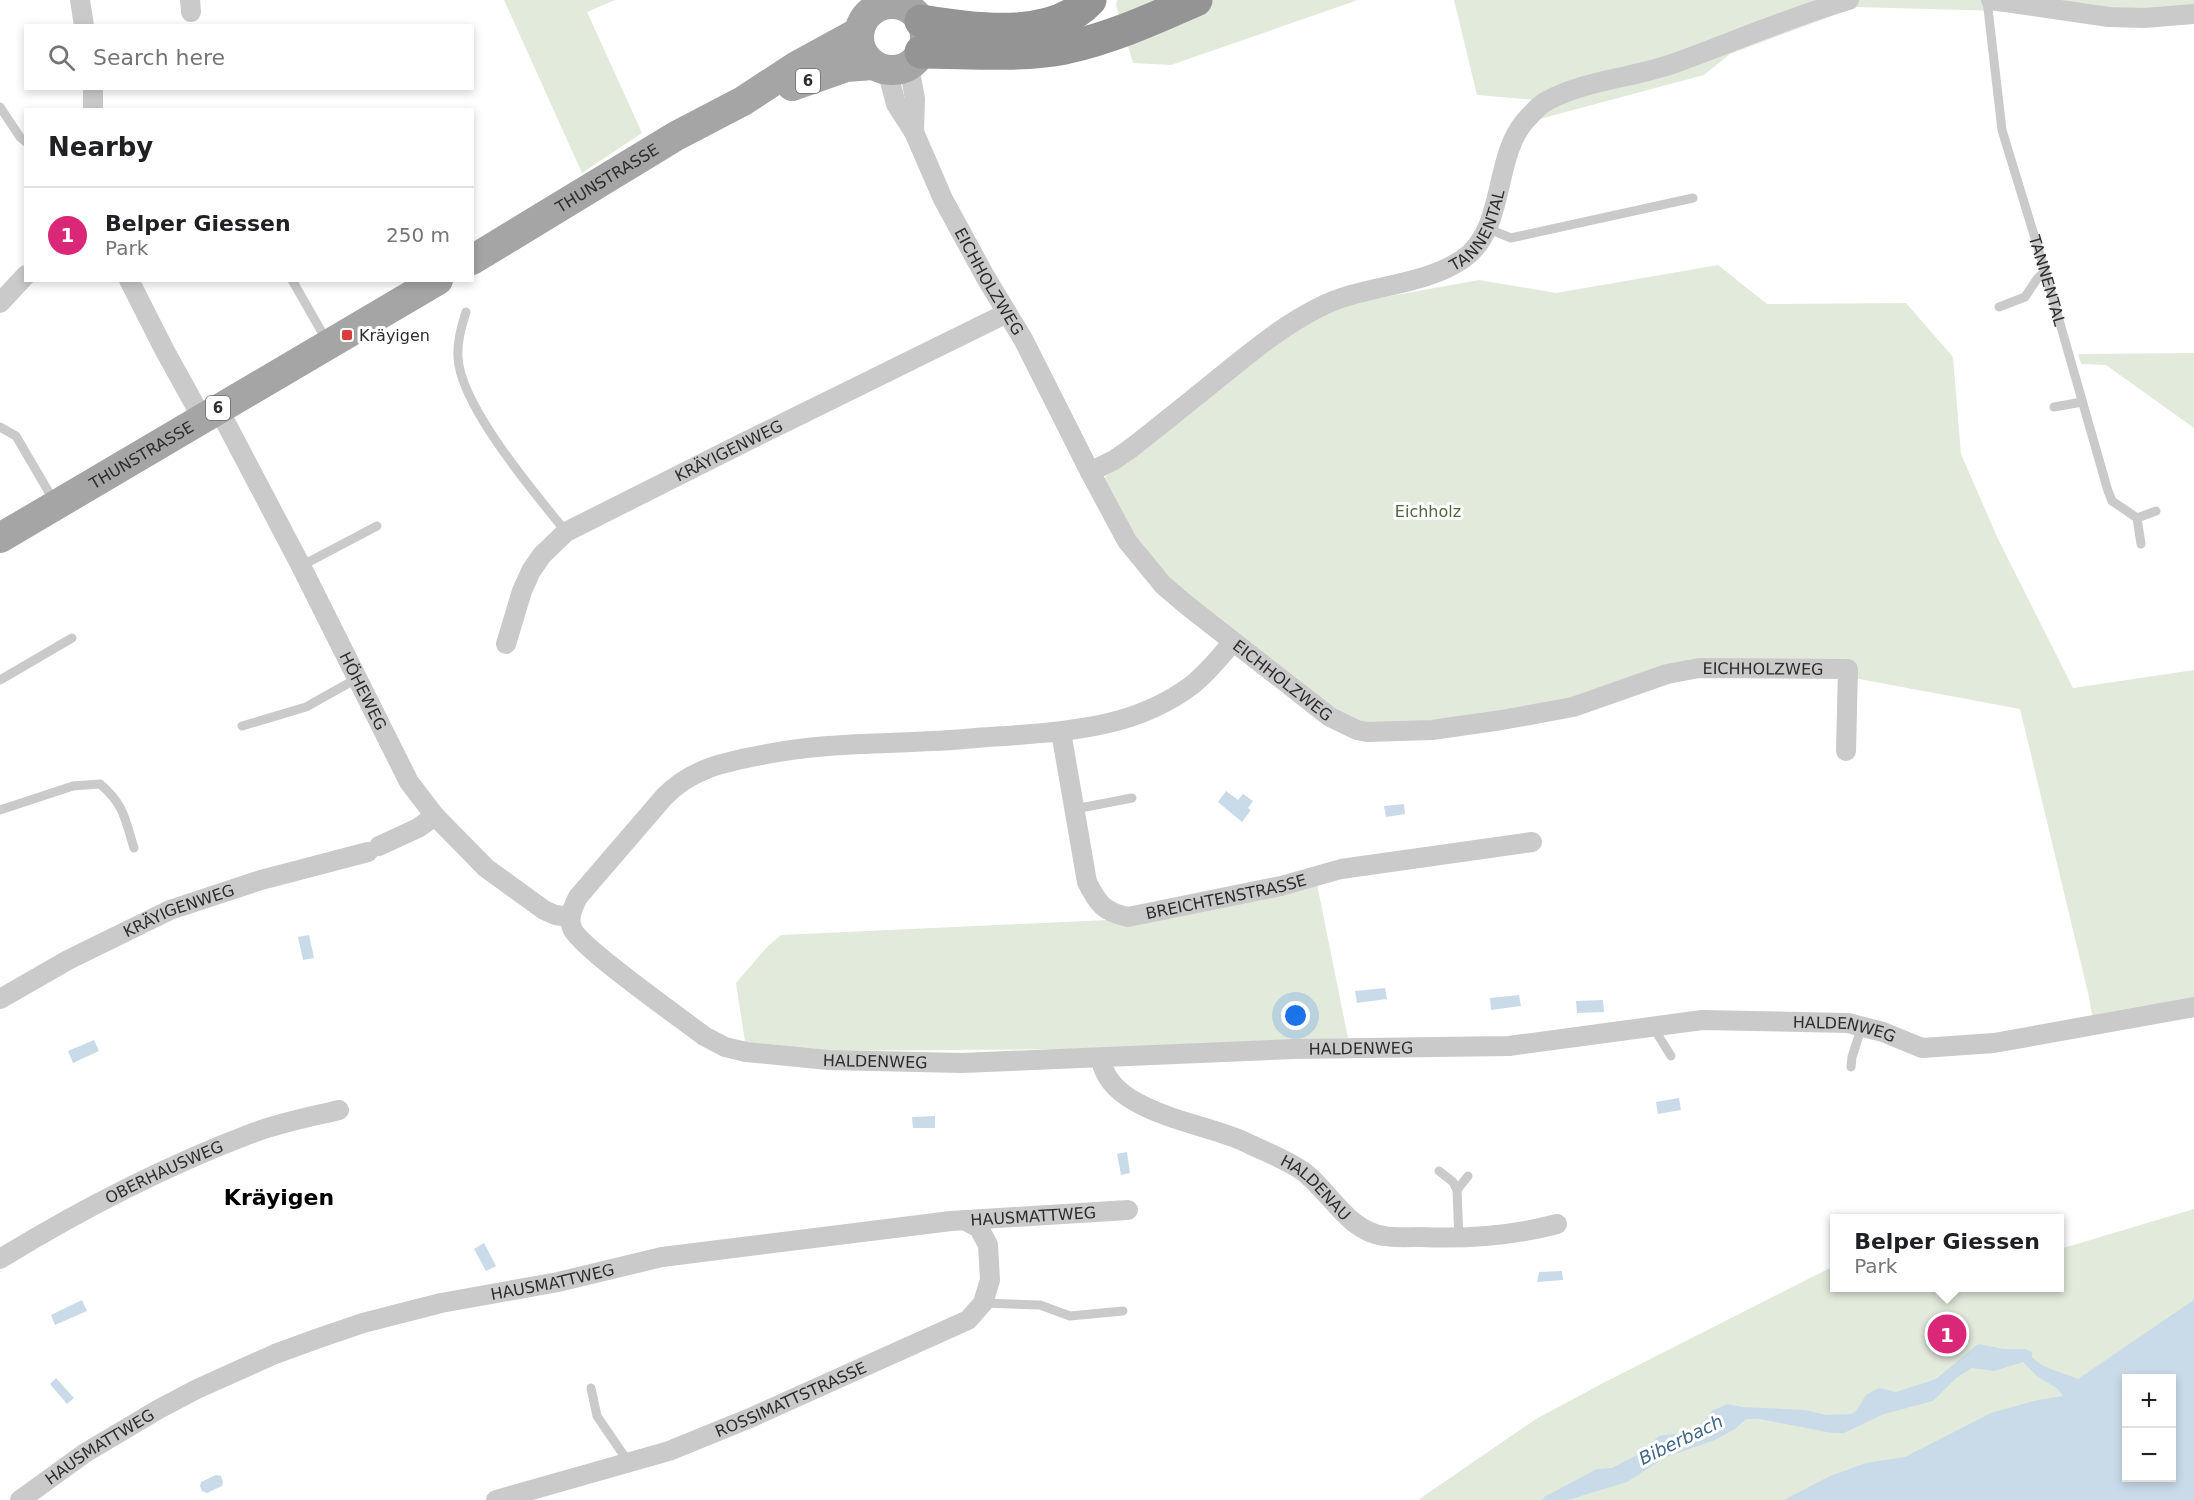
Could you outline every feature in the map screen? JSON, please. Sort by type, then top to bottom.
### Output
[{"type":"highway","points":[[947,0],[1008,28]]},
{"type":"highway","points":[[904,40],[967,28],[1041,27],[1072,15],[1090,0]]},
{"type":"highway","points":[[904,40],[1008,53],[1064,48],[1136,26],[1196,0]]},
{"type":"main road","points":[[892,4],[904,40],[864,56],[860,44],[870,14],[892,4]]},
{"type":"main road","name":"THUNSTRASSE","points":[[474,259],[676,136],[743,101],[870,14]]},
{"type":"main road","name":"THUNSTRASSE","points":[[743,101],[846,67],[904,40]]},
{"type":"main road","name":"THUNSTRASSE","points":[[0,538],[435,282]]},
{"type":"street","points":[[80,0],[84,24]]},
{"type":"street","name":"TANNENTAL","points":[[1090,472],[1130,449],[1291,322],[1319,307],[1350,295],[1447,269],[1465,257],[1477,244],[1486,228],[1514,139],[1524,123],[1543,103],[1567,92],[1672,64],[1817,9],[1849,0]]},
{"type":"street","name":"TANNENTAL","points":[[1989,0],[2109,17],[2144,18],[2194,14]]},
{"type":"street","name":"EICHHOLZWEG","points":[[904,40],[896,104],[914,132],[943,199],[1047,385],[1127,541],[1163,585],[1232,643],[1330,717],[1356,730],[1378,733],[1432,730],[1574,707],[1680,670],[1711,668],[1848,669],[1845,750]]},
{"type":"street","points":[[93,90],[93,108]]},
{"type":"street","points":[[0,303],[24,277]]},
{"type":"street","name":"HÖHEWEG","points":[[130,282],[165,351],[210,413],[301,566],[400,767],[435,816],[478,861],[504,883],[544,910],[555,915],[570,917]]},
{"type":"street","name":"KRÄYIGENWEG","points":[[506,644],[522,591],[531,571],[542,555],[566,532],[1007,313]]},
{"type":"street","points":[[570,917],[578,897],[664,796],[677,783],[690,775],[710,767],[785,750],[837,744],[933,741],[1061,732],[1102,726],[1148,711],[1191,686],[1205,674],[1232,643]]},
{"type":"street","name":"BREICHTENSTRASSE","points":[[1061,732],[1087,882],[1096,901],[1111,913],[1128,917],[1281,886],[1341,868],[1532,842]]},
{"type":"street","name":"KRÄYIGENWEG","points":[[0,999],[68,960],[170,910],[261,880],[374,849],[418,828],[435,816]]},
{"type":"street","name":"HALDENWEG","points":[[570,917],[572,929],[579,939],[704,1036],[725,1047],[746,1052],[828,1060],[962,1063],[1293,1049],[1509,1046],[1702,1020],[1848,1023],[1883,1032],[1922,1048],[1994,1043],[2194,1007]]},
{"type":"street","name":"HALDENAU","points":[[1101,1058],[1107,1077],[1115,1089],[1128,1099],[1146,1108],[1239,1140],[1292,1165],[1305,1173],[1349,1218],[1366,1231],[1384,1236],[1459,1239],[1523,1233],[1557,1224]]},
{"type":"street","name":"OBERHAUSWEG","points":[[0,1259],[129,1186],[252,1133],[339,1110]]},
{"type":"street","name":"HAUSMATTWEG","points":[[20,1500],[94,1447],[197,1389],[275,1354],[363,1323],[441,1303],[558,1282],[662,1257],[964,1220],[1128,1210]]},
{"type":"street","points":[[964,1220],[979,1228],[988,1245],[990,1280],[983,1303]]},
{"type":"street","name":"ROSSIMATTSTRASSE","points":[[496,1500],[669,1451],[750,1418],[968,1320],[983,1303]]},
{"type":"lane","name":"TANNENTAL","points":[[1989,0],[2002,130],[2112,501],[2137,518]]},
{"type":"lane","points":[[0,106],[24,140]]},
{"type":"lane","points":[[1486,228],[1511,238],[1694,198]]},
{"type":"lane","points":[[1999,307],[2025,297],[2045,271]]},
{"type":"lane","points":[[293,282],[329,345]]},
{"type":"lane","points":[[466,312],[459,336],[458,358],[462,380],[480,415],[521,474],[566,532]]},
{"type":"lane","points":[[2054,407],[2082,402]]},
{"type":"lane","points":[[0,427],[16,436],[56,504]]},
{"type":"lane","points":[[2141,544],[2137,518],[2156,511]]},
{"type":"lane","points":[[301,566],[377,525]]},
{"type":"lane","points":[[0,680],[72,638]]},
{"type":"lane","points":[[242,726],[306,707],[356,679]]},
{"type":"lane","points":[[0,810],[73,786],[100,784],[114,796],[124,814],[134,848]]},
{"type":"lane","points":[[1075,809],[1132,798]]},
{"type":"lane","points":[[1653,1026],[1671,1056]]},
{"type":"lane","points":[[1851,1067],[1862,1026]]},
{"type":"lane","points":[[1439,1172],[1453,1182],[1457,1190],[1459,1239]]},
{"type":"lane","points":[[1457,1190],[1468,1176]]},
{"type":"lane","points":[[983,1303],[1040,1305],[1070,1316],[1123,1311]]},
{"type":"lane","points":[[591,1388],[597,1416],[629,1464]]},
{"type":"green space","points":[[504,0],[615,0],[587,12],[642,133],[582,173]]},
{"type":"green space","points":[[1117,0],[1358,0],[1171,65],[1133,63],[1116,5]]},
{"type":"green space","points":[[1454,0],[2194,0],[2194,8],[1999,11],[1856,7],[1730,54],[1704,75],[1536,120],[1534,100],[1477,95]]},
{"type":"green space","name":"Eichholz","points":[[1718,265],[1767,304],[1906,303],[1953,357],[1961,454],[1998,539],[2073,688],[2194,670],[2194,1015],[2093,1021],[2020,709],[1816,671],[1683,671],[1602,698],[1368,729],[1333,715],[1167,585],[1100,481],[1266,349],[1323,312],[1373,299],[1479,280],[1556,293]]},
{"type":"green space","points":[[2194,353],[2194,428],[2106,365],[2081,364],[2078,354]]},
{"type":"green space","points":[[1316,879],[1348,1038],[1077,1049],[802,1051],[745,1042],[736,983],[767,947],[781,935],[1128,919]]},
{"type":"green space","points":[[2194,1209],[2194,1500],[1418,1500],[1536,1419],[1830,1268],[1830,1292],[2064,1292],[2064,1248]]},
{"type":"water","points":[[1226,791],[1238,800],[1243,794],[1253,801],[1248,808],[1251,810],[1242,822],[1218,802]]},
{"type":"water","points":[[1404,804],[1405,814],[1386,817],[1384,806]]},
{"type":"water","points":[[309,935],[314,958],[303,960],[298,937]]},
{"type":"water","points":[[1385,988],[1387,999],[1357,1003],[1355,991]]},
{"type":"water","points":[[1519,995],[1521,1006],[1491,1010],[1490,998]]},
{"type":"water","points":[[1603,1000],[1604,1012],[1577,1013],[1576,1001]]},
{"type":"water","points":[[94,1040],[99,1051],[73,1063],[68,1051]]},
{"type":"water","points":[[1679,1098],[1681,1110],[1658,1114],[1656,1102]]},
{"type":"water","points":[[935,1116],[935,1128],[913,1128],[912,1117]]},
{"type":"water","points":[[1127,1152],[1130,1173],[1121,1175],[1117,1154]]},
{"type":"water","points":[[484,1243],[496,1266],[486,1271],[474,1249]]},
{"type":"water","points":[[1562,1271],[1563,1280],[1537,1282],[1539,1272]]},
{"type":"water","points":[[82,1300],[87,1311],[55,1325],[51,1315]]},
{"type":"water","name":"Biberbach","points":[[2194,1300],[2194,1500],[1784,1500],[1830,1476],[1866,1463],[1905,1457],[1991,1413],[2038,1400],[2063,1396],[2058,1389],[2037,1376],[2023,1362],[1994,1371],[1972,1368],[1956,1378],[1933,1401],[1884,1414],[1844,1433],[1832,1433],[1760,1419],[1746,1419],[1735,1429],[1715,1440],[1666,1457],[1627,1482],[1568,1500],[1543,1500],[1544,1497],[1597,1469],[1612,1468],[1639,1454],[1659,1436],[1686,1432],[1702,1423],[1712,1411],[1727,1404],[1742,1407],[1805,1410],[1826,1415],[1851,1414],[1856,1411],[1866,1395],[1879,1388],[1896,1392],[1936,1379],[1978,1344],[2004,1349],[2025,1349],[2032,1352],[2032,1357],[2042,1365],[2078,1379]]},
{"type":"water","points":[[56,1378],[74,1398],[67,1404],[50,1384]]},
{"type":"water","points":[[216,1475],[221,1476],[222,1486],[207,1493],[202,1491],[201,1482]]},
{"type":"place","name":"Kräyigen","points":[[347,335]]},
{"type":"place","name":"Belper Giessen","points":[[1947,1334]]},
{"type":"district","name":"Kräyigen","points":[[279,1197]]}]
